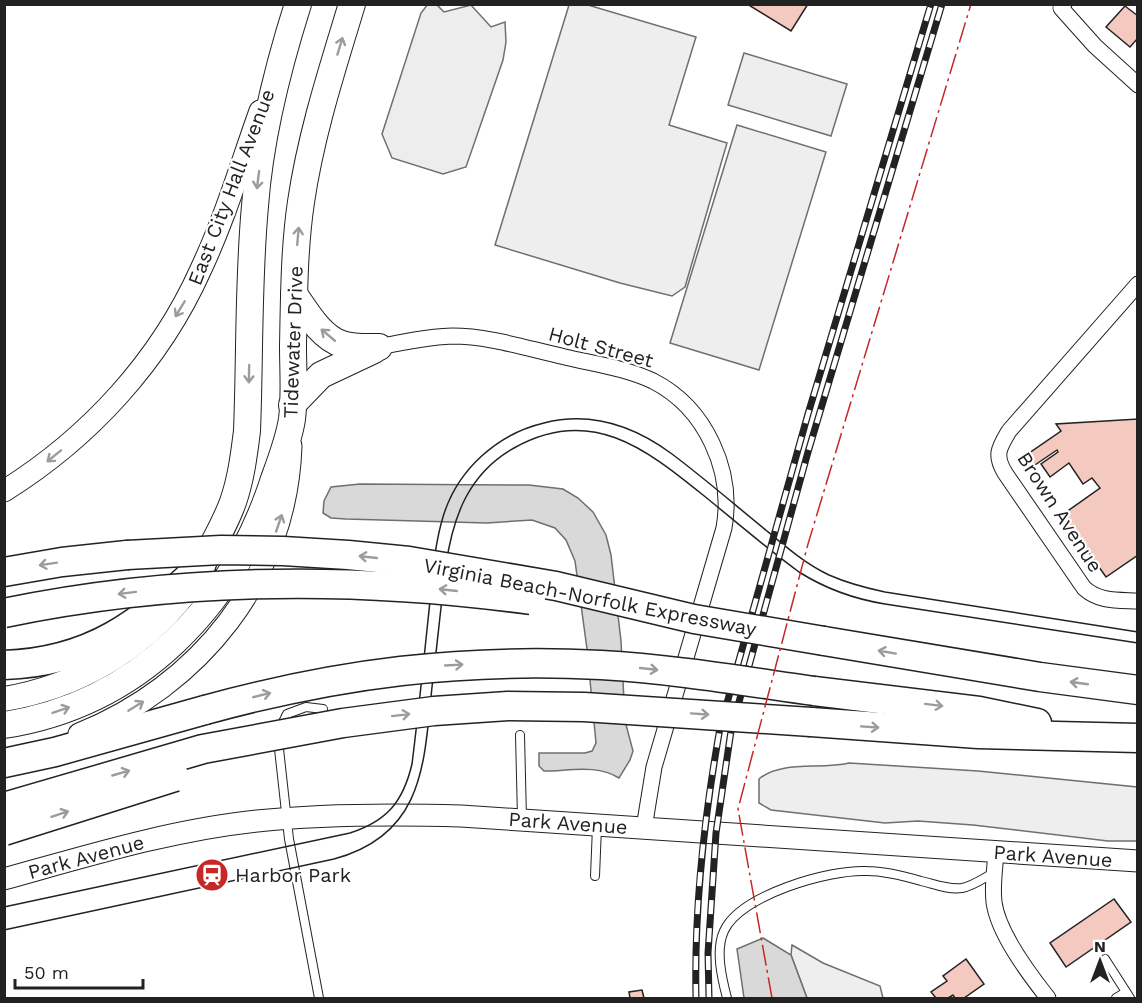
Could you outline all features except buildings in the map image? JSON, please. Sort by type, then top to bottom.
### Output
[{"type":"highway","points":[[4,665],[61,658],[108,639],[136,623],[172,594],[201,566],[221,530],[234,500],[247,431],[255,204],[267,116],[280,60],[298,4]]},
{"type":"highway","name":"Tidewater Drive","points":[[4,725],[52,714],[88,700],[135,674],[177,641],[216,595],[251,537],[271,488],[292,413],[294,294],[301,202],[312,142],[352,4]]},
{"type":"highway","points":[[294,294],[321,329],[335,342],[354,346],[380,347]]},
{"type":"highway","points":[[292,413],[321,375],[380,347]]},
{"type":"highway","name":"Virginia Beach-Norfolk Expressway","points":[[4,572],[62,562],[127,555],[231,550],[283,551],[379,558],[556,586],[694,619],[824,642],[1040,677],[1137,690]]},
{"type":"highway","points":[[4,613],[76,600],[157,590],[231,584],[321,583],[442,590],[694,619]]},
{"type":"highway","points":[[4,762],[55,752],[308,684],[376,673],[496,663],[637,668],[979,711],[1104,737]]},
{"type":"highway","points":[[4,807],[203,750],[333,716],[508,706],[656,711],[978,734],[1137,738]]},
{"type":"highway","points":[[4,831],[333,716]]},
{"type":"main road","name":"East City Hall Avenue","points":[[4,491],[52,459],[100,415],[137,374],[172,323],[188,297],[212,245],[280,60]]},
{"type":"main road","points":[[4,762],[91,729],[133,707],[171,681],[222,630],[261,569],[283,513],[290,464],[292,413]]},
{"type":"main road","points":[[4,699],[60,685],[93,670],[125,651],[174,607],[201,566]]},
{"type":"main road","name":"Park Avenue","points":[[4,879],[151,839],[223,826],[286,819],[403,814],[644,828],[995,862],[1137,861]]},
{"type":"street","points":[[1060,6],[1095,46],[1137,85]]},
{"type":"street","name":"Brown Avenue","points":[[1137,284],[1009,431],[998,454],[1000,465],[1005,473],[1084,588],[1100,598],[1137,601]]},
{"type":"street","name":"Holt Street","points":[[380,347],[419,339],[469,337],[629,372],[653,381],[677,397],[698,422],[715,448],[727,490],[724,528],[654,767],[644,828]]},
{"type":"street","points":[[995,862],[994,902],[998,920],[1048,999]]},
{"type":"lane","points":[[319,999],[286,819],[277,743],[281,724],[287,714],[306,707],[333,716]]},
{"type":"lane","points":[[519,735],[522,820]]},
{"type":"lane","points":[[595,876],[597,825]]},
{"type":"lane","points":[[727,999],[720,948],[723,933],[729,920],[758,899],[823,876],[845,871],[881,872],[951,889],[970,886],[995,862]]},
{"type":"lane","points":[[1105,959],[1128,995],[1116,999]]},
{"type":"shaded area","points":[[428,4],[437,5],[444,12],[471,5],[491,27],[505,22],[506,42],[503,60],[466,167],[443,174],[392,158],[382,134],[421,13]]},
{"type":"shaded area","points":[[569,5],[588,5],[696,37],[669,125],[727,143],[685,287],[672,296],[620,283],[495,245]]},
{"type":"shaded area","points":[[744,53],[847,84],[831,136],[728,105]]},
{"type":"shaded area","points":[[737,125],[826,152],[759,370],[670,343]]},
{"type":"shaded area","points":[[360,484],[529,485],[563,489],[578,498],[593,512],[606,535],[611,555],[621,641],[625,721],[633,751],[619,778],[602,771],[583,769],[544,771],[539,766],[539,753],[585,753],[592,751],[596,743],[587,649],[575,561],[566,540],[555,528],[532,520],[487,523],[346,519],[331,518],[323,513],[324,501],[331,487]]},
{"type":"shaded area","points":[[849,763],[978,771],[1137,787],[1137,841],[1108,841],[918,821],[885,823],[771,810],[759,803],[759,779],[768,773],[790,767]]},
{"type":"shaded area","points":[[763,938],[791,955],[807,998],[744,998],[737,949]]},
{"type":"shaded area","points":[[792,945],[823,963],[880,986],[883,998],[807,998],[791,955]]},
{"type":"tram line","points":[[4,907],[350,833],[384,816],[404,789],[412,764],[435,555],[449,500],[469,470],[495,445],[527,428],[544,423],[561,420],[595,420],[643,436],[684,463],[796,555],[821,571],[843,580],[885,592],[1138,632]]},
{"type":"tram line","points":[[4,930],[334,859],[364,848],[386,833],[402,814],[414,793],[421,769],[426,743],[446,565],[459,513],[475,483],[485,470],[514,448],[542,436],[567,431],[592,432],[615,438],[638,448],[681,478],[799,572],[840,592],[885,604],[1138,643]]},
{"type":"railway","points":[[696,998],[698,896],[709,795],[720,728],[808,414],[931,4]]},
{"type":"railway","points":[[709,998],[708,953],[716,833],[731,731],[808,452],[942,4]]},
{"type":"power","points":[[772,998],[738,809],[808,544],[971,4]]},
{"type":"place","name":"Harbor Park","points":[[212,875]]}]
